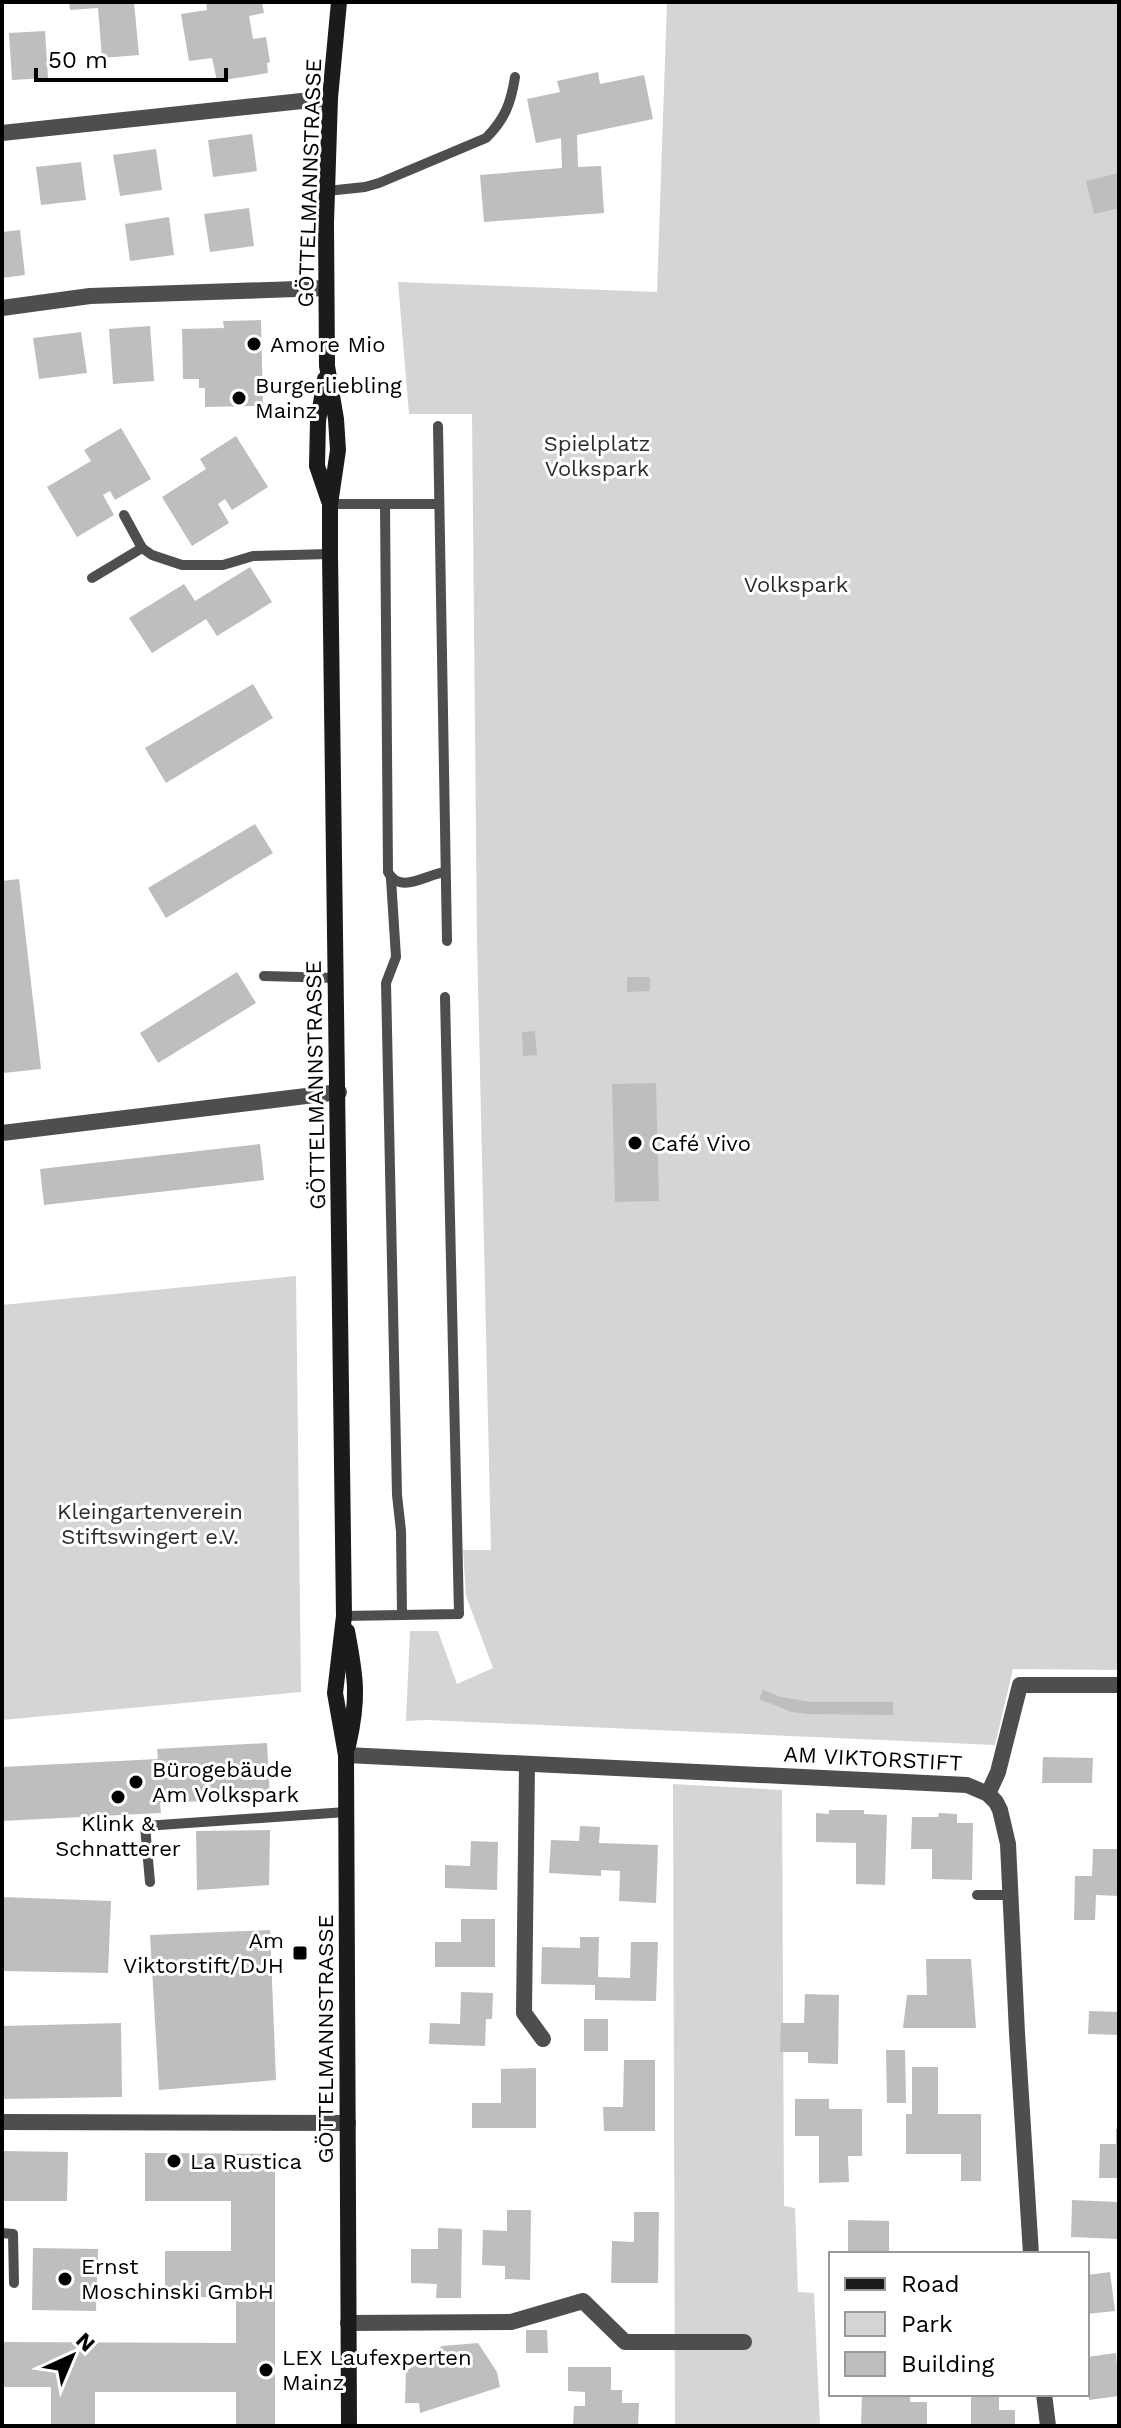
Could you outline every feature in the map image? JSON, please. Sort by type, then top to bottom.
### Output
[{"type":"street","name":"GÖTTELMANNSTRASSE","points":[[339,2],[330,98],[326,288],[327,366],[338,450],[330,504],[330,554],[344,1616],[357,1693],[346,1755],[349,2426]]},
{"type":"street","points":[[2,133],[330,98]]},
{"type":"street","points":[[2,308],[90,296],[326,288]]},
{"type":"street","points":[[2,1133],[339,1092]]},
{"type":"street","points":[[988,1794],[998,1772],[1020,1685],[1119,1685]]},
{"type":"street","name":"AM VIKTORSTIFT","points":[[346,1755],[967,1785],[988,1794],[1000,1810],[1008,1844],[1031,2252]]},
{"type":"street","points":[[527,1765],[524,2013],[543,2039]]},
{"type":"street","points":[[2,2122],[348,2123]]},
{"type":"street","points":[[348,2323],[511,2322],[583,2301],[625,2342],[744,2342]]},
{"type":"street","points":[[1044,2396],[1048,2426]]},
{"type":"lane","points":[[327,191],[379,183],[486,138],[507,112],[515,77]]},
{"type":"lane","points":[[438,426],[447,941]]},
{"type":"lane","points":[[330,504],[439,504]]},
{"type":"lane","points":[[385,504],[388,872],[394,893],[396,957],[386,983],[402,1615]]},
{"type":"lane","points":[[124,515],[142,548],[152,555],[182,565],[223,565],[253,556],[330,554]]},
{"type":"lane","points":[[92,578],[142,548]]},
{"type":"lane","points":[[391,879],[408,883],[445,872]]},
{"type":"lane","points":[[264,976],[337,978]]},
{"type":"lane","points":[[344,1616],[459,1614],[445,997]]},
{"type":"lane","points":[[150,1882],[145,1826],[346,1812]]},
{"type":"lane","points":[[977,1895],[1011,1895]]},
{"type":"lane","points":[[2,2233],[13,2234],[14,2283]]},
{"type":"green space","name":"Volkspark","points":[[667,2],[1119,2],[1119,1670],[1013,1669],[995,1745],[406,1721],[410,1631],[438,1631],[457,1684],[493,1668],[466,1596],[463,1550],[491,1550],[477,941],[472,414],[409,414],[398,282],[657,292]]},
{"type":"green space","name":"Kleingartenverein Stiftswingert e.V.","points":[[296,1276],[301,1692],[2,1720],[2,1305]]},
{"type":"green space","points":[[673,1784],[782,1790],[784,2206],[795,2208],[798,2292],[814,2293],[820,2426],[675,2426]]},
{"type":"building","points":[[69,2],[134,2],[139,55],[102,58],[98,8],[70,10]]},
{"type":"building","points":[[206,2],[262,2],[264,13],[249,16],[253,39],[266,37],[270,62],[267,63],[268,73],[217,81],[212,58],[189,61],[181,14],[207,10]]},
{"type":"building","points":[[45,31],[48,78],[12,80],[9,33]]},
{"type":"building","points":[[598,72],[600,84],[644,75],[653,119],[577,135],[578,167],[601,166],[604,213],[484,222],[480,175],[562,168],[561,138],[536,143],[527,99],[560,92],[557,81]]},
{"type":"building","points":[[252,134],[257,171],[213,177],[208,140]]},
{"type":"building","points":[[156,149],[162,190],[120,196],[113,155]]},
{"type":"building","points":[[81,162],[86,200],[41,205],[36,167]]},
{"type":"building","points":[[1119,173],[1119,208],[1094,214],[1086,181]]},
{"type":"building","points":[[249,208],[254,246],[210,252],[204,214]]},
{"type":"building","points":[[169,217],[174,255],[130,261],[125,224]]},
{"type":"building","points":[[20,230],[25,275],[2,278],[2,232]]},
{"type":"building","points":[[261,320],[263,406],[205,407],[205,388],[199,388],[199,379],[183,379],[182,329],[224,328],[223,321]]},
{"type":"building","points":[[150,326],[154,381],[113,384],[109,329]]},
{"type":"building","points":[[81,332],[87,373],[39,379],[33,338]]},
{"type":"building","points":[[121,428],[151,479],[115,500],[110,491],[103,495],[114,515],[77,537],[47,487],[91,461],[84,450]]},
{"type":"building","points":[[236,436],[268,487],[232,510],[225,499],[218,504],[229,523],[192,546],[162,497],[206,469],[200,459]]},
{"type":"building","points":[[250,567],[272,602],[217,636],[206,619],[152,653],[129,618],[184,584],[195,601]]},
{"type":"building","points":[[253,684],[273,718],[166,783],[145,748]]},
{"type":"building","points":[[255,824],[273,853],[166,918],[148,888]]},
{"type":"building","points":[[19,879],[41,1069],[3,1073],[2,881]]},
{"type":"building","points":[[237,972],[256,1003],[158,1063],[140,1033]]},
{"type":"building","points":[[627,977],[650,977],[650,991],[627,992]]},
{"type":"building","points":[[535,1031],[537,1055],[523,1056],[522,1032]]},
{"type":"building","name":"Café Vivo","points":[[656,1083],[659,1201],[615,1202],[612,1084]]},
{"type":"building","points":[[260,1144],[264,1180],[44,1205],[40,1169]]},
{"type":"building","points":[[763,1690],[781,1697],[811,1702],[893,1702],[893,1715],[792,1712],[759,1699]]},
{"type":"building","name":"Bürogebäude Am Volkspark","points":[[267,1743],[270,1798],[160,1803],[161,1813],[2,1821],[2,1767],[158,1759],[157,1749]]},
{"type":"building","points":[[1043,1757],[1093,1758],[1092,1783],[1042,1783]]},
{"type":"building","points":[[829,1810],[864,1810],[864,1814],[887,1815],[885,1885],[856,1884],[856,1843],[816,1842],[816,1813],[829,1814]]},
{"type":"building","points":[[939,1813],[957,1814],[957,1823],[973,1823],[972,1880],[932,1879],[932,1849],[911,1849],[912,1817],[938,1817]]},
{"type":"building","points":[[580,1826],[600,1827],[599,1843],[658,1845],[656,1903],[619,1901],[620,1871],[601,1870],[601,1876],[549,1873],[551,1840],[579,1841]]},
{"type":"building","points":[[270,1830],[269,1885],[197,1890],[196,1831]]},
{"type":"building","points":[[471,1841],[498,1842],[497,1890],[445,1888],[445,1865],[470,1866]]},
{"type":"building","points":[[1093,1849],[1119,1849],[1119,1896],[1096,1895],[1095,1920],[1074,1920],[1075,1876],[1092,1876]]},
{"type":"building","points":[[2,1897],[111,1901],[108,1973],[2,1971]]},
{"type":"building","points":[[461,1919],[495,1919],[495,1967],[435,1967],[435,1942],[461,1942]]},
{"type":"building","points":[[270,1930],[276,2080],[159,2090],[150,1935]]},
{"type":"building","points":[[580,1937],[599,1937],[598,1977],[630,1978],[631,1942],[658,1942],[656,2001],[595,2000],[595,1985],[541,1984],[542,1947],[580,1948]]},
{"type":"building","points":[[926,1959],[971,1959],[976,2028],[903,2028],[907,1995],[927,1995]]},
{"type":"building","points":[[461,1992],[493,1993],[492,2019],[486,2019],[485,2046],[429,2044],[430,2023],[460,2024]]},
{"type":"building","points":[[805,1994],[839,1995],[838,2064],[808,2063],[808,2052],[780,2052],[781,2023],[804,2023]]},
{"type":"building","points":[[1089,2011],[1119,2012],[1119,2035],[1088,2034]]},
{"type":"building","points":[[584,2019],[608,2019],[608,2051],[584,2051]]},
{"type":"building","points":[[121,2023],[122,2097],[2,2099],[2,2026]]},
{"type":"building","points":[[886,2050],[905,2050],[906,2103],[887,2103]]},
{"type":"building","points":[[624,2060],[655,2060],[655,2131],[604,2131],[603,2107],[623,2107]]},
{"type":"building","points":[[912,2067],[938,2067],[938,2114],[981,2114],[981,2181],[961,2181],[961,2154],[906,2154],[906,2114],[912,2114]]},
{"type":"building","points":[[536,2068],[536,2128],[472,2128],[472,2103],[501,2103],[501,2069]]},
{"type":"building","points":[[795,2099],[829,2099],[829,2109],[862,2109],[862,2156],[848,2156],[849,2182],[819,2183],[819,2136],[795,2136]]},
{"type":"building","points":[[1116,2129],[1119,2129],[1119,2178],[1099,2178],[1100,2144],[1116,2144]]},
{"type":"building","points":[[2,2151],[68,2152],[67,2201],[2,2201]]},
{"type":"building","points":[[145,2153],[275,2154],[275,2426],[236,2426],[236,2392],[95,2392],[95,2426],[51,2426],[51,2387],[2,2387],[2,2342],[236,2343],[236,2297],[165,2297],[165,2251],[231,2251],[231,2201],[145,2201]]},
{"type":"building","points":[[1072,2200],[1119,2202],[1119,2239],[1071,2237]]},
{"type":"building","points":[[507,2210],[531,2210],[530,2280],[505,2279],[505,2266],[482,2265],[483,2230],[507,2231]]},
{"type":"building","points":[[634,2212],[659,2212],[658,2283],[611,2283],[612,2241],[634,2242]]},
{"type":"building","points":[[848,2220],[889,2221],[889,2252],[848,2252]]},
{"type":"building","points":[[438,2228],[462,2229],[461,2298],[436,2298],[437,2284],[411,2283],[411,2249],[438,2249]]},
{"type":"building","name":"Ernst Moschinski GmbH","points":[[33,2248],[98,2249],[96,2311],[32,2310]]},
{"type":"building","points":[[1110,2272],[1115,2311],[1089,2314],[1089,2275]]},
{"type":"building","points":[[526,2330],[547,2330],[548,2353],[526,2353]]},
{"type":"building","points":[[478,2343],[497,2372],[500,2387],[420,2413],[419,2403],[405,2403],[406,2371],[442,2346]]},
{"type":"building","points":[[1116,2353],[1119,2396],[1089,2400],[1089,2357]]},
{"type":"building","points":[[568,2367],[611,2367],[611,2390],[622,2390],[622,2403],[639,2403],[638,2426],[573,2426],[574,2406],[585,2406],[585,2392],[568,2391]]},
{"type":"building","points":[[862,2396],[910,2396],[910,2402],[927,2402],[927,2426],[861,2426]]},
{"type":"building","points":[[971,2396],[999,2396],[999,2410],[1015,2410],[1015,2426],[971,2426]]},
{"type":"place","name":"Amore Mio","points":[[254,344]]},
{"type":"place","name":"Burgerliebling Mainz","points":[[239,398]]},
{"type":"place","name":"Café Vivo","points":[[635,1143]]},
{"type":"place","name":"Bürogebäude Am Volkspark","points":[[136,1782]]},
{"type":"place","name":"Klink & Schnatterer","points":[[118,1797]]},
{"type":"place","name":"Am Viktorstift/DJH","points":[[300,1953]]},
{"type":"place","name":"La Rustica","points":[[174,2161]]},
{"type":"place","name":"Ernst Moschinski GmbH","points":[[65,2279]]},
{"type":"place","name":"LEX Laufexperten Mainz","points":[[266,2370]]},
{"type":"park label","name":"Spielplatz Volkspark","points":[[597,456]]}]
